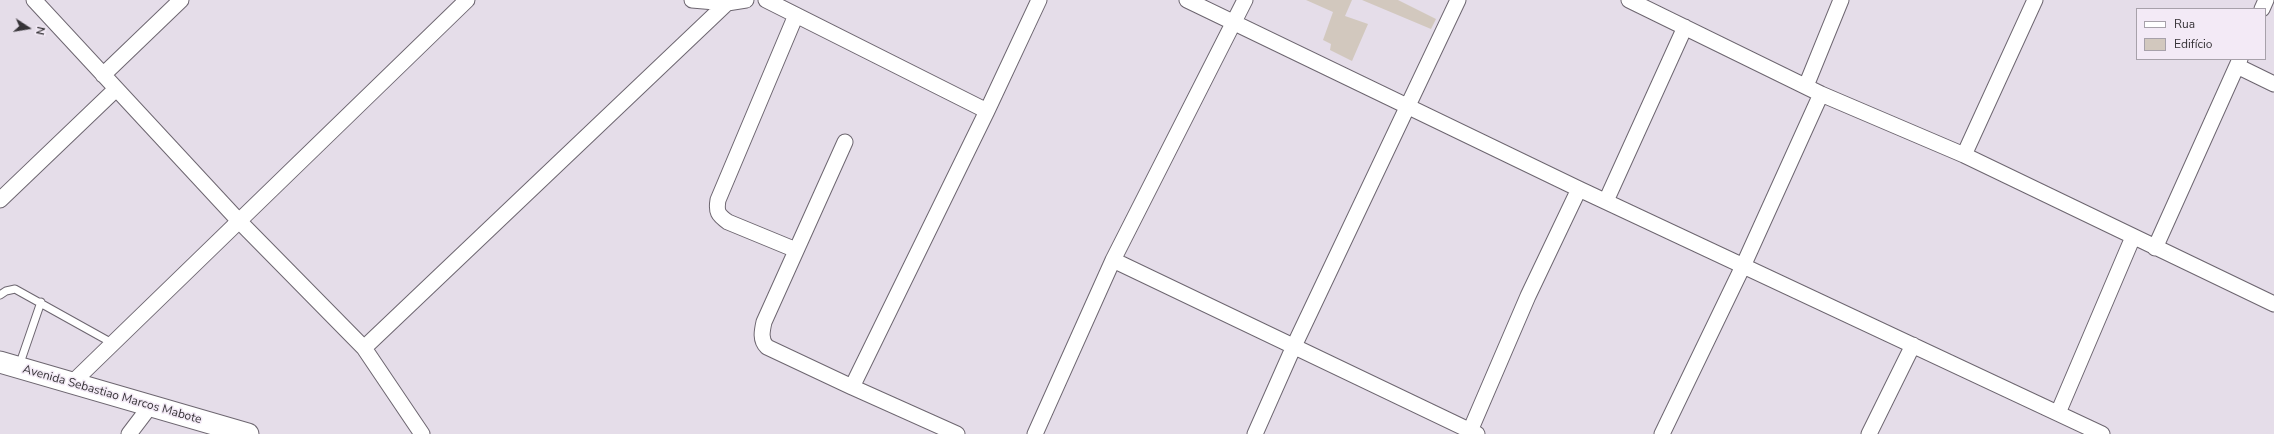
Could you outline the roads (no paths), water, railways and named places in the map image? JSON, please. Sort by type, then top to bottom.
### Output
[{"type":"main road","name":"Avenida Sebastiao Marcos Mabote","points":[[9,365],[248,434]]},
{"type":"street","points":[[34,0],[238,220],[364,348],[422,434]]},
{"type":"street","points":[[103,76],[181,0]]},
{"type":"street","points":[[72,383],[466,0]]},
{"type":"street","points":[[692,0],[727,3],[746,0]]},
{"type":"street","points":[[766,0],[987,111]]},
{"type":"street","points":[[852,387],[987,111],[1039,0]]},
{"type":"street","points":[[1187,0],[1579,189],[1744,264],[2058,413],[2077,429],[2102,434]]},
{"type":"street","points":[[1035,434],[1113,260],[1245,0]]},
{"type":"street","points":[[1255,434],[1294,346],[1458,0]]},
{"type":"street","points":[[1629,0],[1821,94],[1964,155],[2274,304]]},
{"type":"street","points":[[1806,86],[1841,0]]},
{"type":"street","points":[[1964,155],[2035,0]]},
{"type":"street","points":[[364,348],[727,3]]},
{"type":"street","points":[[796,15],[718,200],[716,210],[720,216],[728,222],[796,250]]},
{"type":"street","points":[[1606,201],[1685,27]]},
{"type":"street","points":[[2155,248],[2238,62],[2274,84]]},
{"type":"street","points":[[0,200],[116,89]]},
{"type":"street","points":[[1662,434],[1744,264],[1821,94]]},
{"type":"street","points":[[845,142],[764,322],[763,343],[778,353],[957,434]]},
{"type":"street","points":[[1113,260],[1473,432],[1528,296],[1579,189]]},
{"type":"street","points":[[2058,413],[2133,237]]},
{"type":"street","points":[[1869,434],[1912,345]]},
{"type":"street","points":[[130,434],[151,405]]},
{"type":"lane","points":[[0,295],[6,291],[16,289],[112,343]]},
{"type":"lane","points":[[9,365],[41,302]]}]
